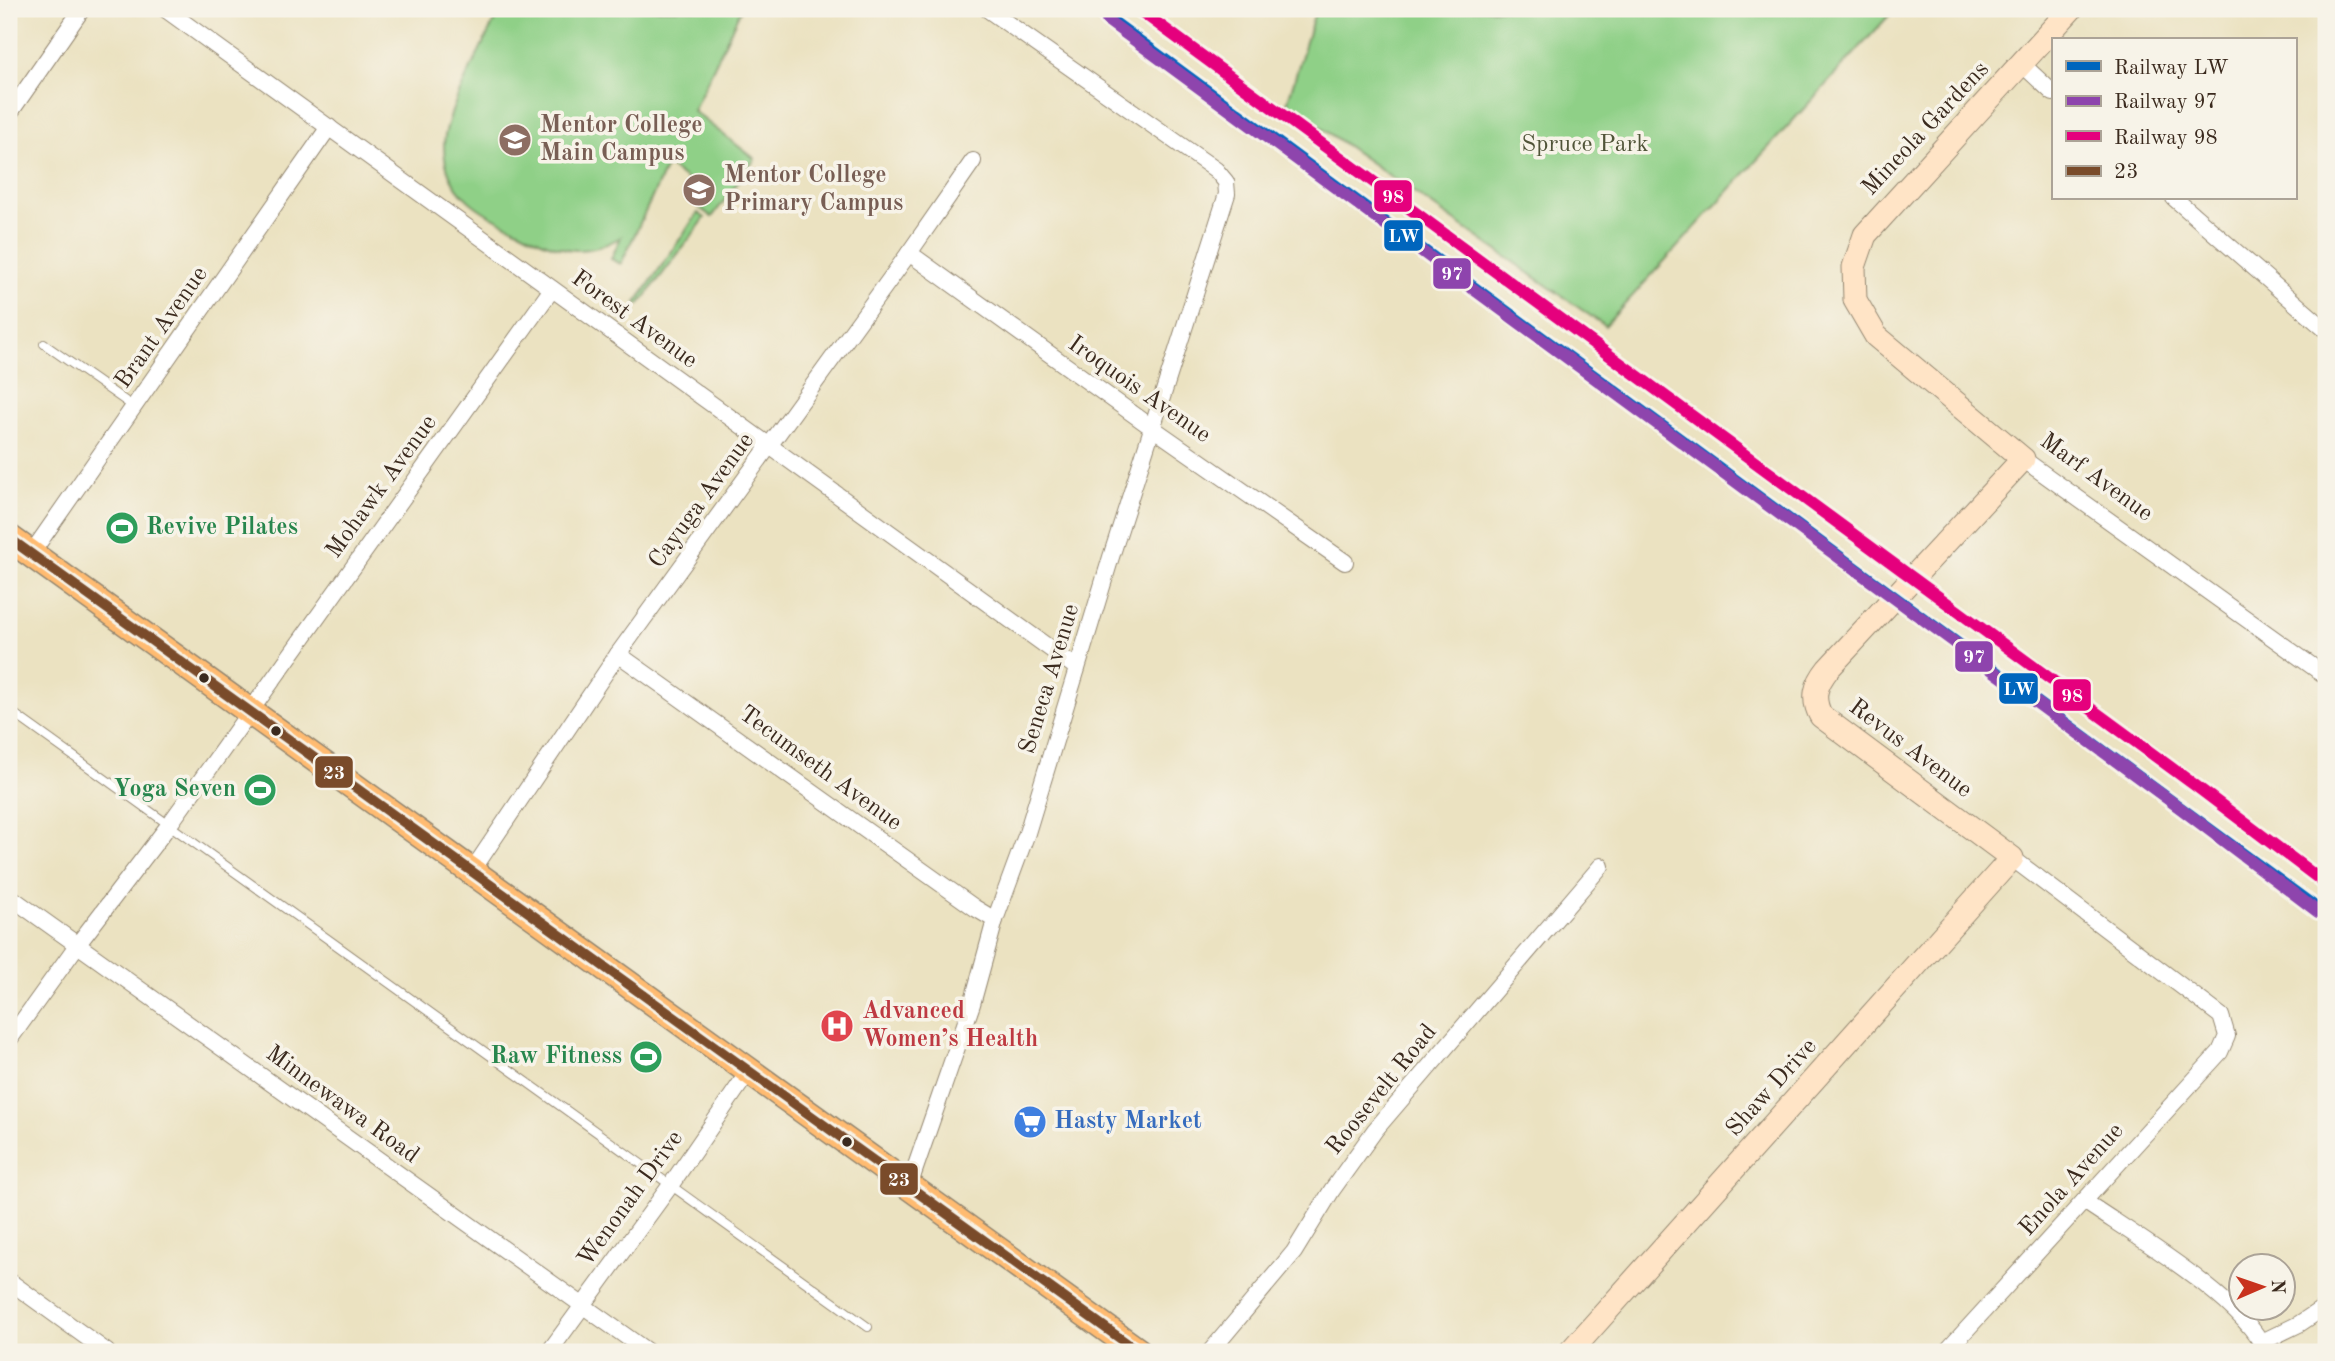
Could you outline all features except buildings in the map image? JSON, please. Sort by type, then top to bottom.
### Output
[{"type":"main road","points":[[9,538],[1139,1352]]},
{"type":"street","points":[[9,114],[82,9]]},
{"type":"street","name":"Forest Avenue","points":[[165,9],[1077,668]]},
{"type":"street","name":"Seneca Avenue","points":[[909,1186],[972,1004],[995,920],[1027,833],[1227,194],[1226,182],[1216,170],[986,9]]},
{"type":"street","name":"Mineola Gardens","points":[[1855,300],[1854,267],[1865,235],[2071,9]]},
{"type":"street","points":[[2022,64],[2052,92]]},
{"type":"street","name":"Brant Avenue","points":[[31,554],[329,127]]},
{"type":"street","name":"Cayuga Avenue","points":[[472,871],[618,654],[973,161]]},
{"type":"street","points":[[2176,200],[2326,330]]},
{"type":"street","name":"Iroquois Avenue","points":[[909,253],[1345,562]]},
{"type":"street","name":"Mohawk Avenue","points":[[9,1040],[169,825],[552,289]]},
{"type":"street","name":"Marf Avenue","points":[[1855,300],[1877,336],[2023,459],[2326,676]]},
{"type":"street","name":"Revus Avenue","points":[[2023,459],[1828,669],[1818,682],[1815,693],[1816,707],[1821,716],[2221,1016],[2227,1036]]},
{"type":"street","name":"Tecumseth Avenue","points":[[618,654],[995,920]]},
{"type":"street","name":"Shaw Drive","points":[[1570,1352],[2012,858]]},
{"type":"street","name":"Roosevelt Road","points":[[1210,1352],[1294,1252],[1332,1190],[1375,1130],[1601,866]]},
{"type":"street","name":"Minnewawa Road","points":[[9,896],[648,1352]]},
{"type":"street","name":"Enola Avenue","points":[[1946,1352],[2220,1052],[2227,1036]]},
{"type":"street","name":"Wenonah Drive","points":[[549,1352],[749,1071]]},
{"type":"street","points":[[2084,1201],[2202,1282],[2255,1331],[2264,1347],[2326,1306]]},
{"type":"street","points":[[9,1281],[107,1352]]},
{"type":"lane","points":[[44,344],[134,407]]},
{"type":"lane","points":[[9,710],[869,1327]]},
{"type":"green space","name":"Mentor College Main Campus","points":[[500,9],[741,9],[693,111],[755,159],[712,217],[690,201],[699,189],[667,165],[621,264],[611,259],[621,237],[588,250],[561,248],[493,217],[468,200],[458,190],[446,163],[446,132],[466,78]]},
{"type":"green space","name":"Spruce Park","points":[[1316,9],[1895,9],[1605,326],[1287,104]]},
{"type":"green space","points":[[698,213],[705,218],[639,305],[636,303]]},
{"type":"rail line","name":"LW","points":[[1096,9],[2326,915]]},
{"type":"rail line","name":"98","points":[[1138,9],[2326,884]]},
{"type":"rail line","name":"97","points":[[1107,20],[2318,912]]},
{"type":"transit line","name":"23","points":[[9,538],[1139,1352]]},
{"type":"place","name":"Mentor College Main Campus","points":[[515,140]]},
{"type":"place","name":"Mentor College Primary Campus","points":[[699,190]]},
{"type":"place","name":"Revive Pilates","points":[[122,528]]},
{"type":"place","name":"Yoga Seven","points":[[260,790]]},
{"type":"place","name":"Advanced Women’s Health","points":[[837,1026]]},
{"type":"place","name":"Raw Fitness","points":[[646,1057]]},
{"type":"place","name":"Hasty Market","points":[[1030,1122]]}]
